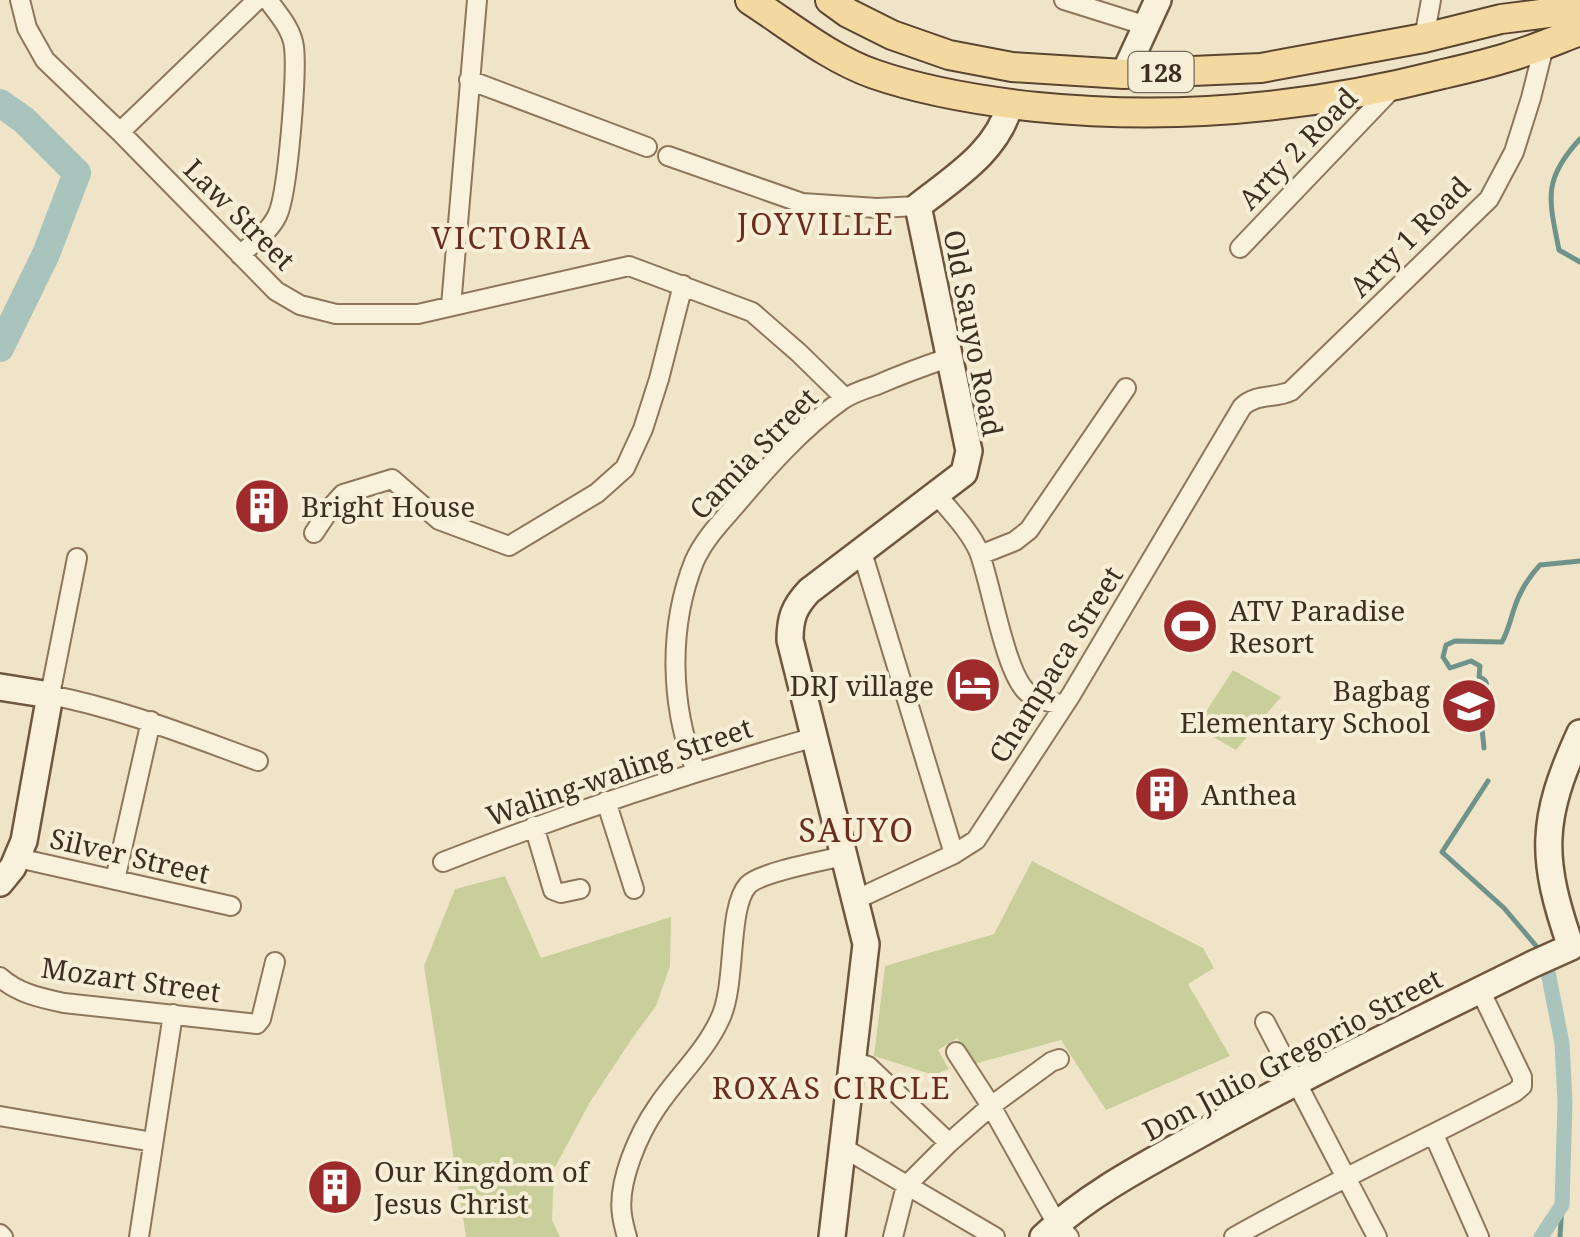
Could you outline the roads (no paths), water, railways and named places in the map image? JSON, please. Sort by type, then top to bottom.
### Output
[{"type":"main road","name":"128","points":[[750,0],[828,52],[913,86],[1010,104],[1154,114],[1315,101],[1394,86],[1508,58],[1580,31]]},
{"type":"main road","name":"128","points":[[830,0],[892,35],[949,54],[1012,67],[1124,74],[1260,68],[1424,38],[1501,19],[1552,0]]},
{"type":"main road","points":[[1124,74],[1158,0]]},
{"type":"main road","name":"128","points":[[1501,19],[1580,9]]},
{"type":"main road","name":"128","points":[[1508,58],[1580,50]]},
{"type":"main road","name":"Old Sauyo Road","points":[[832,1237],[866,944],[790,640],[790,619],[809,591],[964,473],[969,451],[918,206],[990,146],[1001,130],[1010,104]]},
{"type":"main road","points":[[0,687],[50,695],[24,840],[18,858],[0,883]]},
{"type":"main road","points":[[1576,946],[1555,902],[1547,828],[1559,783],[1580,733]]},
{"type":"main road","name":"Don Julio Gregorio Street","points":[[1056,1233],[1128,1174],[1294,1081],[1576,946]]},
{"type":"street","name":"Law Street","points":[[20,0],[27,28],[45,60],[276,291],[300,305],[336,314],[418,314],[629,266],[683,286]]},
{"type":"street","points":[[120,132],[258,0]]},
{"type":"street","points":[[240,255],[269,228],[283,202],[294,48],[291,34],[268,0]]},
{"type":"street","points":[[452,306],[477,0]]},
{"type":"street","points":[[1064,0],[1147,26]]},
{"type":"street","points":[[1424,38],[1431,0]]},
{"type":"street","name":"Arty 1 Road","points":[[1249,400],[1291,391],[1489,199],[1514,152],[1542,54]]},
{"type":"street","points":[[469,80],[648,148]]},
{"type":"street","name":"Arty 2 Road","points":[[1240,248],[1394,86]]},
{"type":"street","points":[[668,156],[802,203],[877,208],[918,206]]},
{"type":"street","points":[[314,533],[343,494],[392,479],[439,520],[509,546],[597,493],[625,468],[643,429],[683,286],[752,312],[844,398]]},
{"type":"street","name":"Camia Street","points":[[696,770],[688,752],[675,666],[677,635],[695,560],[709,536],[797,438],[844,398],[948,358]]},
{"type":"street","points":[[980,555],[1015,541],[1029,530],[1126,388]]},
{"type":"street","name":"Champaca Street","points":[[855,900],[954,854],[982,832],[1249,400]]},
{"type":"street","points":[[937,495],[974,541],[1018,680],[1036,698],[1064,705]]},
{"type":"street","points":[[862,552],[954,854]]},
{"type":"street","points":[[77,558],[50,695],[151,721],[258,761]]},
{"type":"street","points":[[115,880],[151,721]]},
{"type":"street","name":"Waling-waling Street","points":[[443,862],[696,770],[815,737]]},
{"type":"street","points":[[606,802],[634,889]]},
{"type":"street","points":[[534,826],[553,890],[561,893],[580,889]]},
{"type":"street","points":[[627,1237],[621,1212],[624,1181],[636,1148],[655,1110],[712,1034],[728,999],[740,896],[754,880],[843,856]]},
{"type":"street","name":"Silver Street","points":[[18,858],[231,906]]},
{"type":"street","name":"Mozart Street","points":[[0,977],[34,996],[64,1003],[257,1024],[262,1019],[275,962]]},
{"type":"street","points":[[1234,1237],[1266,1229],[1345,1178],[1522,1086],[1522,1078],[1480,990]]},
{"type":"street","points":[[139,1237],[172,1014]]},
{"type":"street","points":[[1265,1022],[1376,1237]]},
{"type":"street","points":[[956,1052],[991,1106],[1056,1233]]},
{"type":"street","points":[[892,1237],[906,1186],[991,1106],[1059,1059]]},
{"type":"street","points":[[852,1061],[868,1066],[949,1142]]},
{"type":"street","points":[[0,1116],[153,1142]]},
{"type":"street","points":[[1434,1135],[1479,1237]]},
{"type":"street","points":[[842,1148],[995,1237]]},
{"type":"waterway","points":[[0,103],[24,120],[77,173],[46,254],[0,348]]},
{"type":"waterway","points":[[1580,139],[1559,166],[1551,203],[1559,250],[1580,262]]},
{"type":"waterway","points":[[1484,748],[1479,699],[1486,684],[1479,677],[1480,666],[1471,661],[1450,668],[1443,657],[1446,645],[1455,641],[1502,642],[1521,591],[1540,565],[1580,561]]},
{"type":"waterway","points":[[1488,781],[1442,852],[1504,908],[1537,947]]},
{"type":"waterway","points":[[1541,1237],[1562,1205],[1565,1102],[1562,1043],[1547,967]]},
{"type":"waterway","points":[[1560,1237],[1562,1205]]},
{"type":"place","name":"Bright House","points":[[262,506]]},
{"type":"place","name":"ATV Paradise Resort","points":[[1190,626]]},
{"type":"place","name":"DRJ village","points":[[973,685]]},
{"type":"place","name":"Bagbag Elementary School","points":[[1469,706]]},
{"type":"place","name":"Anthea","points":[[1162,794]]},
{"type":"place","name":"Our Kingdom of Jesus Christ","points":[[335,1187]]},
{"type":"district","name":"JOYVILLE","points":[[816,223]]},
{"type":"district","name":"VICTORIA","points":[[512,237]]},
{"type":"district","name":"SAUYO","points":[[857,829]]},
{"type":"district","name":"ROXAS CIRCLE","points":[[832,1087]]}]
